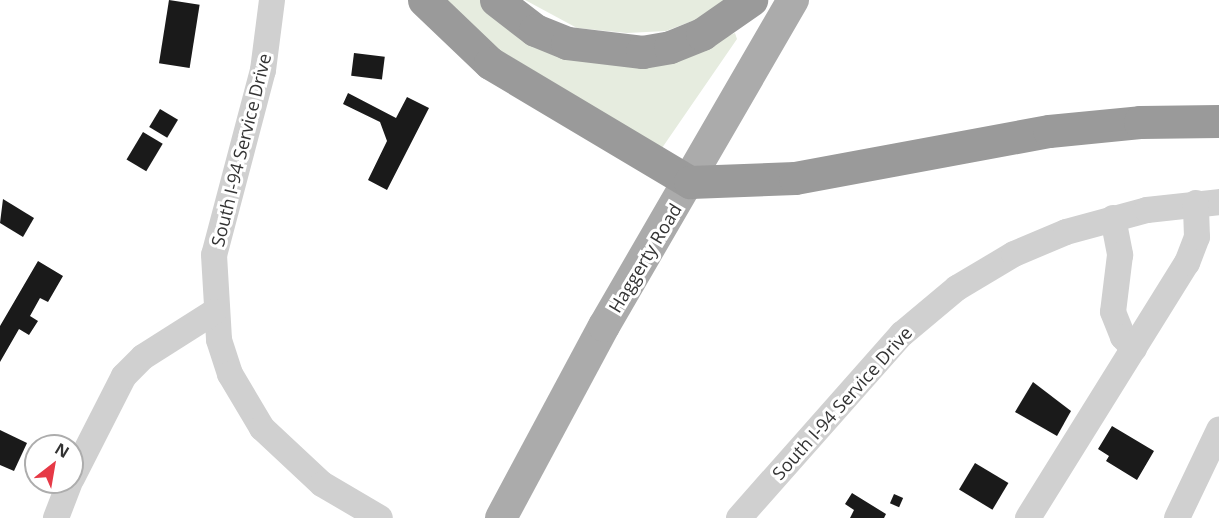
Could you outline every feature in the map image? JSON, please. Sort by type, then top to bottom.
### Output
[{"type":"highway","points":[[424,0],[490,63],[690,182],[795,178],[1049,131],[1140,122],[1219,121]]},
{"type":"highway","points":[[496,0],[535,30],[567,43],[642,52],[670,47],[702,34],[751,0]]},
{"type":"main road","name":"Haggerty Road","points":[[501,518],[604,326],[690,182],[793,0]]},
{"type":"street","name":"South I-94 Service Drive","points":[[272,0],[262,70],[214,255],[214,312],[230,374],[262,428],[322,484],[380,518]]},
{"type":"street","name":"South I-94 Service Drive","points":[[739,518],[902,334],[957,288],[1014,254],[1113,218],[1208,203]]},
{"type":"street","points":[[1028,518],[1188,263],[1208,203]]},
{"type":"street","points":[[1113,218],[1119,255],[1113,312],[1120,332],[1134,349]]},
{"type":"street","points":[[84,454],[124,376],[143,357],[214,312]]},
{"type":"street","points":[[1177,518],[1219,430]]},
{"type":"street","points":[[56,518],[65,494]]},
{"type":"shaded area","points":[[441,0],[483,0],[493,13],[689,53],[735,33],[737,39],[662,148],[486,42]]},
{"type":"shaded area","points":[[525,0],[725,0],[705,16],[666,31],[627,33],[577,28]]},
{"type":"building","points":[[169,0],[200,5],[190,68],[159,63]]},
{"type":"building","points":[[354,53],[385,57],[382,80],[351,76]]},
{"type":"building","points":[[348,93],[396,118],[407,97],[429,108],[387,190],[368,180],[387,141],[380,122],[343,104]]},
{"type":"building","points":[[160,109],[178,120],[167,138],[149,127]]},
{"type":"building","points":[[143,132],[163,144],[146,171],[127,159]]},
{"type":"building","points":[[3,199],[34,218],[23,237],[0,223]]},
{"type":"building","points":[[38,261],[63,276],[48,302],[40,298],[30,316],[38,321],[29,335],[19,329],[0,362],[0,326]]},
{"type":"building","points":[[1033,382],[1071,411],[1057,436],[1015,412]]},
{"type":"building","points":[[1112,426],[1154,451],[1137,480],[1106,461],[1109,456],[1098,449]]},
{"type":"building","points":[[0,430],[24,442],[24,449],[14,471],[0,465]]},
{"type":"building","points":[[975,463],[1008,483],[992,510],[959,490]]},
{"type":"building","points":[[852,493],[886,514],[884,518],[850,518],[854,510],[845,504]]},
{"type":"building","points":[[894,494],[903,498],[899,507],[890,503]]}]
